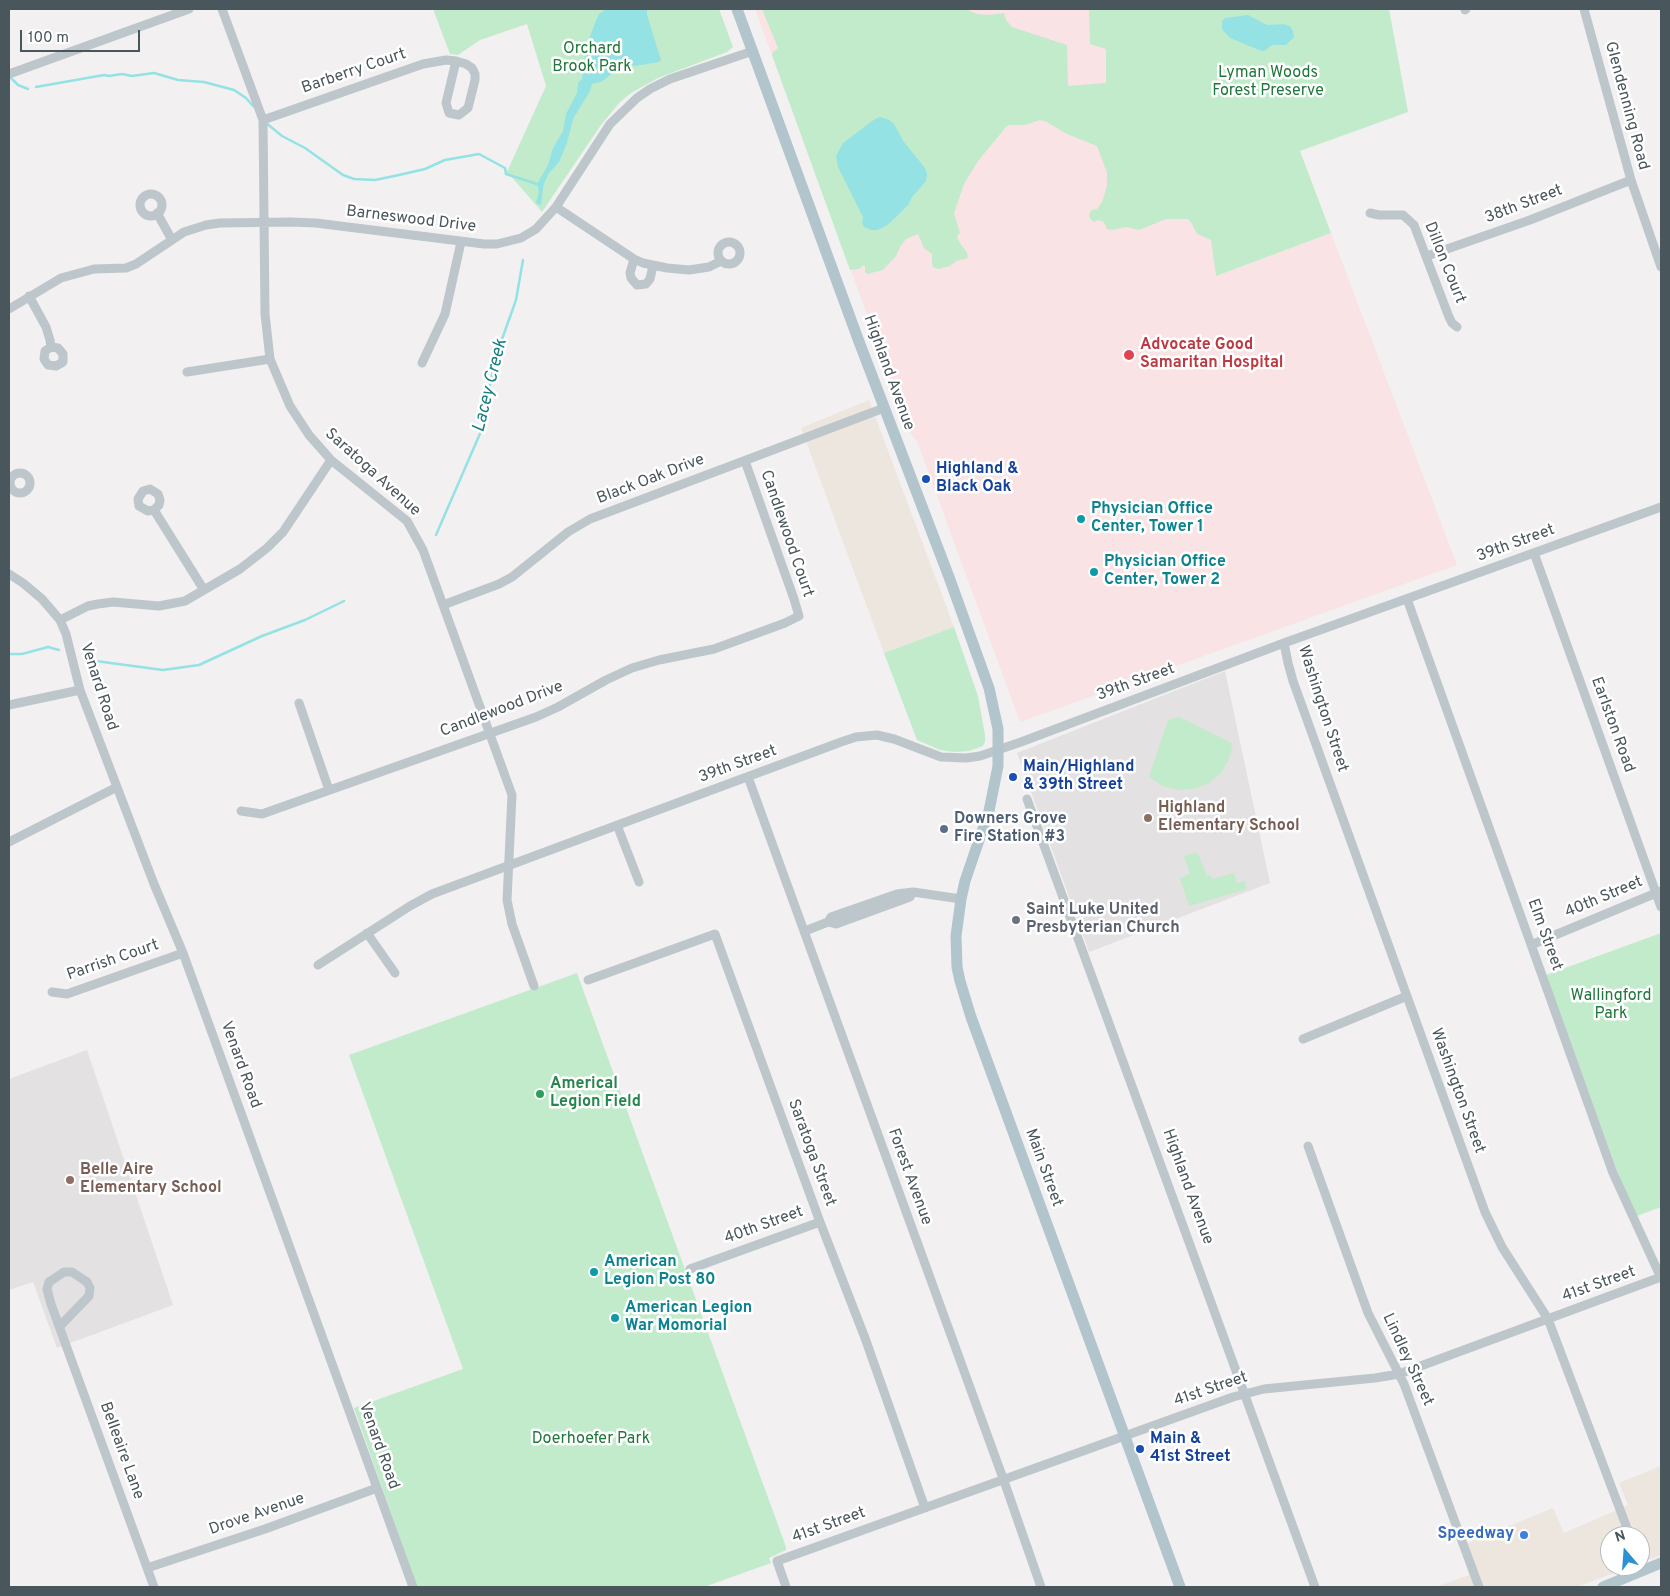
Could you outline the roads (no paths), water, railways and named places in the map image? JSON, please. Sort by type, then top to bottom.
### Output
[{"type":"main road","name":"Highland Avenue","points":[[738,9],[884,408],[984,674],[996,717],[999,750]]},
{"type":"main road","name":"Main Street","points":[[999,750],[994,794],[960,899],[957,924],[957,967],[963,994],[1180,1587]]},
{"type":"main road","points":[[1603,1587],[1625,1576]]},
{"type":"street","points":[[9,74],[189,9]]},
{"type":"street","name":"Saratoga Avenue","points":[[222,9],[263,120],[265,314],[270,359],[295,414],[309,435],[331,460],[407,521],[423,550],[512,796],[507,896],[509,910],[534,986]]},
{"type":"street","name":"Glendenning Road","points":[[1584,9],[1631,180],[1661,266]]},
{"type":"street","name":"Barneswood Drive","points":[[9,308],[61,278],[94,269],[126,268],[136,264],[184,232],[220,223],[316,223],[461,242],[498,244],[521,238],[536,228],[556,207],[610,124],[636,98],[670,79],[753,51]]},
{"type":"street","name":"Barberry Court","points":[[263,120],[423,64],[434,61],[456,61]]},
{"type":"street","points":[[456,61],[472,68],[475,80],[468,108],[459,115],[449,113],[446,103],[456,61]]},
{"type":"street","name":"38th Street","points":[[1427,256],[1530,220],[1631,180]]},
{"type":"street","points":[[556,207],[634,260],[653,266],[689,270],[709,267],[721,261]]},
{"type":"street","points":[[157,213],[172,240]]},
{"type":"street","name":"Dillon Court","points":[[1370,213],[1403,215],[1409,218],[1414,225],[1427,256],[1449,317],[1457,327]]},
{"type":"street","points":[[422,363],[445,314],[461,242]]},
{"type":"street","points":[[634,260],[630,273],[637,286],[646,284],[650,279],[653,266]]},
{"type":"street","points":[[29,296],[46,327],[51,347]]},
{"type":"street","points":[[187,372],[270,359]]},
{"type":"street","name":"Black Oak Drive","points":[[443,605],[499,584],[512,577],[568,532],[590,519],[884,408]]},
{"type":"street","points":[[60,620],[88,606],[113,602],[159,606],[185,601],[204,590],[248,564],[274,541],[288,525],[331,460]]},
{"type":"street","name":"Candlewood Court","points":[[745,461],[799,616]]},
{"type":"street","name":"39th Street","points":[[318,965],[426,897],[841,742],[869,735],[894,739],[941,757],[977,757],[1284,643],[1661,507]]},
{"type":"street","points":[[154,510],[204,590]]},
{"type":"street","name":"Earlston Road","points":[[1534,553],[1659,892],[1661,907]]},
{"type":"street","name":"Venard Road","points":[[9,574],[42,599],[60,620],[71,650],[80,690],[154,884],[183,953],[413,1587]]},
{"type":"street","name":"Elm Street","points":[[1407,599],[1613,1173],[1661,1278]]},
{"type":"street","name":"Candlewood Drive","points":[[241,811],[262,814],[558,707],[606,680],[632,668],[659,660],[714,649],[799,616]]},
{"type":"street","name":"Washington Street","points":[[1284,643],[1294,681],[1489,1223],[1548,1320],[1626,1526]]},
{"type":"street","points":[[9,705],[80,690]]},
{"type":"street","points":[[299,703],[329,790]]},
{"type":"street","name":"Forest Avenue","points":[[748,777],[1041,1587]]},
{"type":"street","points":[[9,842],[117,787]]},
{"type":"street","name":"Highland Avenue","points":[[1027,799],[1315,1587]]},
{"type":"street","points":[[617,825],[640,882]]},
{"type":"street","points":[[804,932],[828,922],[831,918],[897,894],[913,892],[960,899]]},
{"type":"street","name":"40th Street","points":[[1531,945],[1659,892]]},
{"type":"street","points":[[367,933],[395,973]]},
{"type":"street","name":"Saratoga Street","points":[[588,980],[715,934],[820,1222],[865,1338],[925,1508]]},
{"type":"street","name":"Parrish Court","points":[[52,992],[68,994],[183,953]]},
{"type":"street","points":[[1304,1039],[1408,996]]},
{"type":"street","name":"Lindley Street","points":[[1308,1146],[1368,1312],[1399,1374],[1479,1587]]},
{"type":"street","name":"40th Street","points":[[690,1269],[820,1222]]},
{"type":"street","name":"Belleaire Lane","points":[[60,1326],[90,1296],[90,1288],[87,1282],[72,1272],[64,1272],[55,1276],[49,1282],[47,1289],[51,1304],[154,1587]]},
{"type":"street","name":"41st Street","points":[[786,1587],[777,1561],[1245,1393],[1264,1389],[1399,1374],[1661,1278]]},
{"type":"street","name":"Drove Avenue","points":[[147,1568],[265,1529],[377,1488]]},
{"type":"water","points":[[606,9],[647,9],[647,15],[661,60],[635,66],[630,64],[622,66],[601,82],[592,84],[590,91],[573,119],[567,143],[559,162],[549,173],[545,181],[541,205],[536,203],[539,192],[537,184],[548,165],[553,148],[563,131],[566,114],[577,93],[578,83],[582,79],[586,47],[595,23],[599,14]]},
{"type":"water","points":[[1248,15],[1267,25],[1283,24],[1290,26],[1294,37],[1286,45],[1272,45],[1264,51],[1230,38],[1222,29],[1222,21],[1225,18]]},
{"type":"water","points":[[880,117],[894,124],[904,142],[925,168],[927,174],[926,181],[912,197],[908,205],[895,218],[886,226],[877,230],[871,230],[864,227],[862,223],[863,217],[838,167],[836,156],[843,143]]},
{"type":"waterway","points":[[36,87],[104,75],[122,74],[132,76],[154,73],[178,80],[204,82],[234,90],[246,98],[253,106]]},
{"type":"waterway","points":[[10,77],[18,85],[28,89]]},
{"type":"waterway","points":[[265,122],[282,136],[305,148],[343,175],[354,179],[375,180],[425,169],[445,160],[479,154],[505,168],[506,174],[537,184]]},
{"type":"waterway","name":"Lacey Creek","points":[[436,535],[482,429],[488,410],[488,394],[496,356],[516,300],[523,260]]},
{"type":"waterway","name":"Lacey Creek","points":[[88,660],[163,670],[199,665],[262,636],[305,620],[344,601]]},
{"type":"waterway","name":"Lacey Creek","points":[[9,654],[22,654],[48,647],[59,650]]},
{"type":"place","name":"Advocate Good Samaritan Hospital","points":[[1129,355]]},
{"type":"place","name":"Highland & Black Oak","points":[[926,479]]},
{"type":"place","name":"Physician Office Center, Tower 1","points":[[1081,519]]},
{"type":"place","name":"Physician Office Center, Tower 2","points":[[1094,572]]},
{"type":"place","name":"Main/Highland & 39th Street","points":[[1013,777]]},
{"type":"place","name":"Highland Elementary School","points":[[1148,818]]},
{"type":"place","name":"Downers Grove Fire Station #3","points":[[944,829]]},
{"type":"place","name":"Saint Luke United Presbyterian Church","points":[[1016,920]]},
{"type":"place","name":"Americal Legion Field","points":[[540,1094]]},
{"type":"place","name":"Belle Aire Elementary School","points":[[70,1180]]},
{"type":"place","name":"American Legion Post 80","points":[[594,1272]]},
{"type":"place","name":"American Legion War Momorial","points":[[615,1318]]},
{"type":"place","name":"Main & 41st Street","points":[[1140,1449]]},
{"type":"place","name":"Speedway","points":[[1524,1535]]},
{"type":"park label","name":"Orchard Brook Park","points":[[592,59]]},
{"type":"park label","name":"Lyman Woods Forest Preserve","points":[[1268,83]]},
{"type":"park label","name":"Wallingford Park","points":[[1611,1006]]},
{"type":"park label","name":"Doerhoefer Park","points":[[591,1440]]}]
